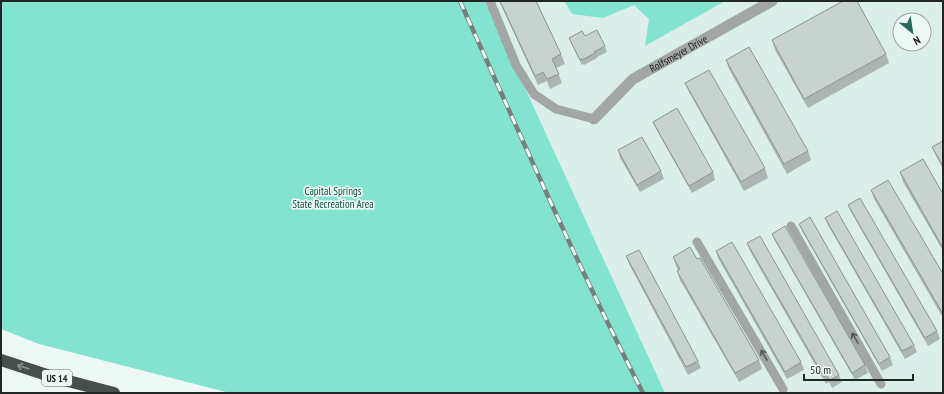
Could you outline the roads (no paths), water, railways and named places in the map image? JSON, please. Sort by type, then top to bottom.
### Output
[{"type":"highway","name":"US 14","points":[[1,360],[53,377],[114,393]]},
{"type":"street","name":"Rolfsmeyer Drive","points":[[594,119],[633,79],[772,1]]},
{"type":"lane","points":[[490,1],[516,65],[534,94],[556,109],[594,119]]},
{"type":"lane","points":[[791,226],[881,384]]},
{"type":"lane","points":[[698,242],[784,389]]},
{"type":"railway","points":[[460,1],[526,149],[595,296],[643,393]]},
{"type":"park label","name":"Capital Springs State Recreation Area","points":[[333,197]]}]
